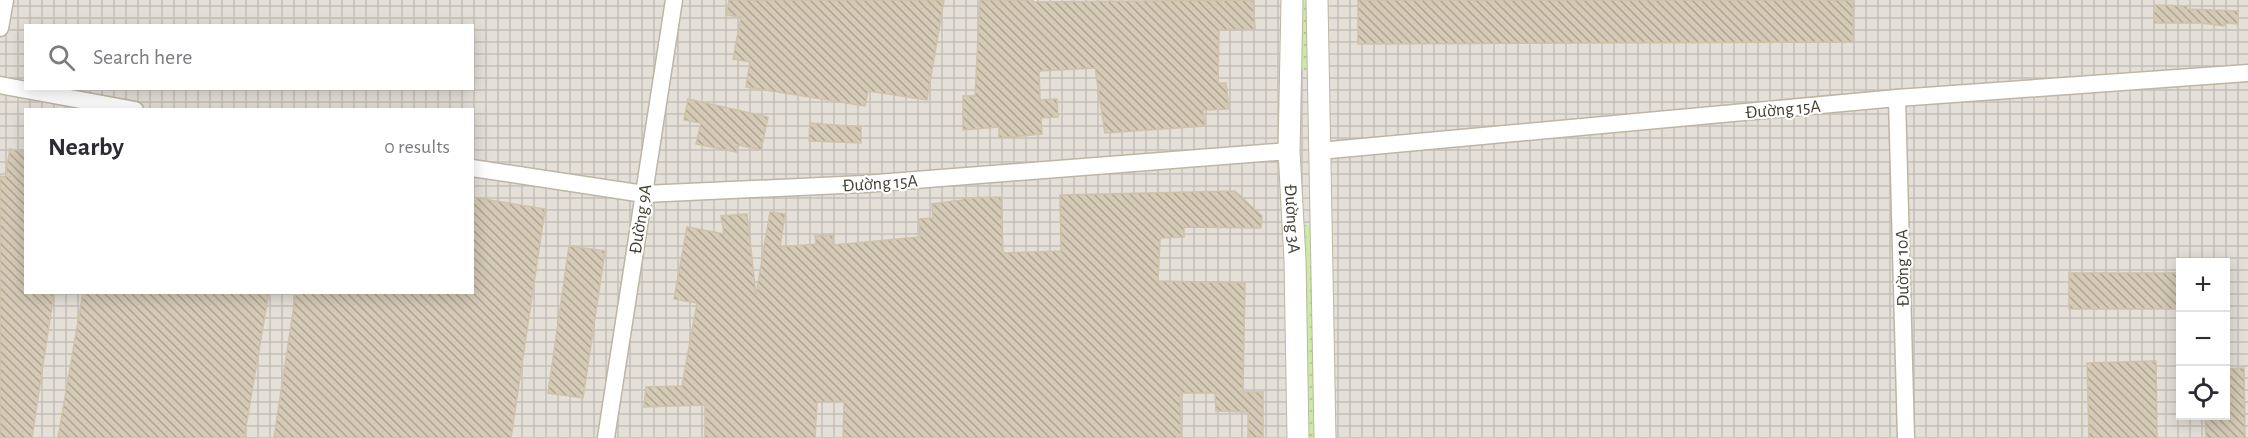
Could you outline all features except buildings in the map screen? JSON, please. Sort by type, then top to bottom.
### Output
[{"type":"street","points":[[0,28],[5,0]]},
{"type":"street","name":"Đường 9A","points":[[606,438],[674,0]]},
{"type":"street","name":"Đường 3A","points":[[1292,0],[1290,151],[1298,438]]},
{"type":"street","name":"Đường 3A","points":[[1317,0],[1325,438]]},
{"type":"street","name":"Đường 15A","points":[[1319,151],[1897,98],[2248,73]]},
{"type":"street","points":[[0,85],[24,89]]},
{"type":"street","points":[[27,90],[124,108]]},
{"type":"street","name":"Đường 10A","points":[[1897,98],[1906,438]]},
{"type":"street","points":[[1290,151],[1319,151]]},
{"type":"street","name":"Đường 15A","points":[[474,168],[644,194],[864,184],[1290,151]]},
{"type":"shaded area","points":[[0,0],[2248,0],[2248,438],[0,438]]},
{"type":"green space","points":[[1300,0],[1308,0],[1308,70],[1301,70]]},
{"type":"green space","points":[[1303,225],[1310,225],[1315,438],[1308,438]]}]
